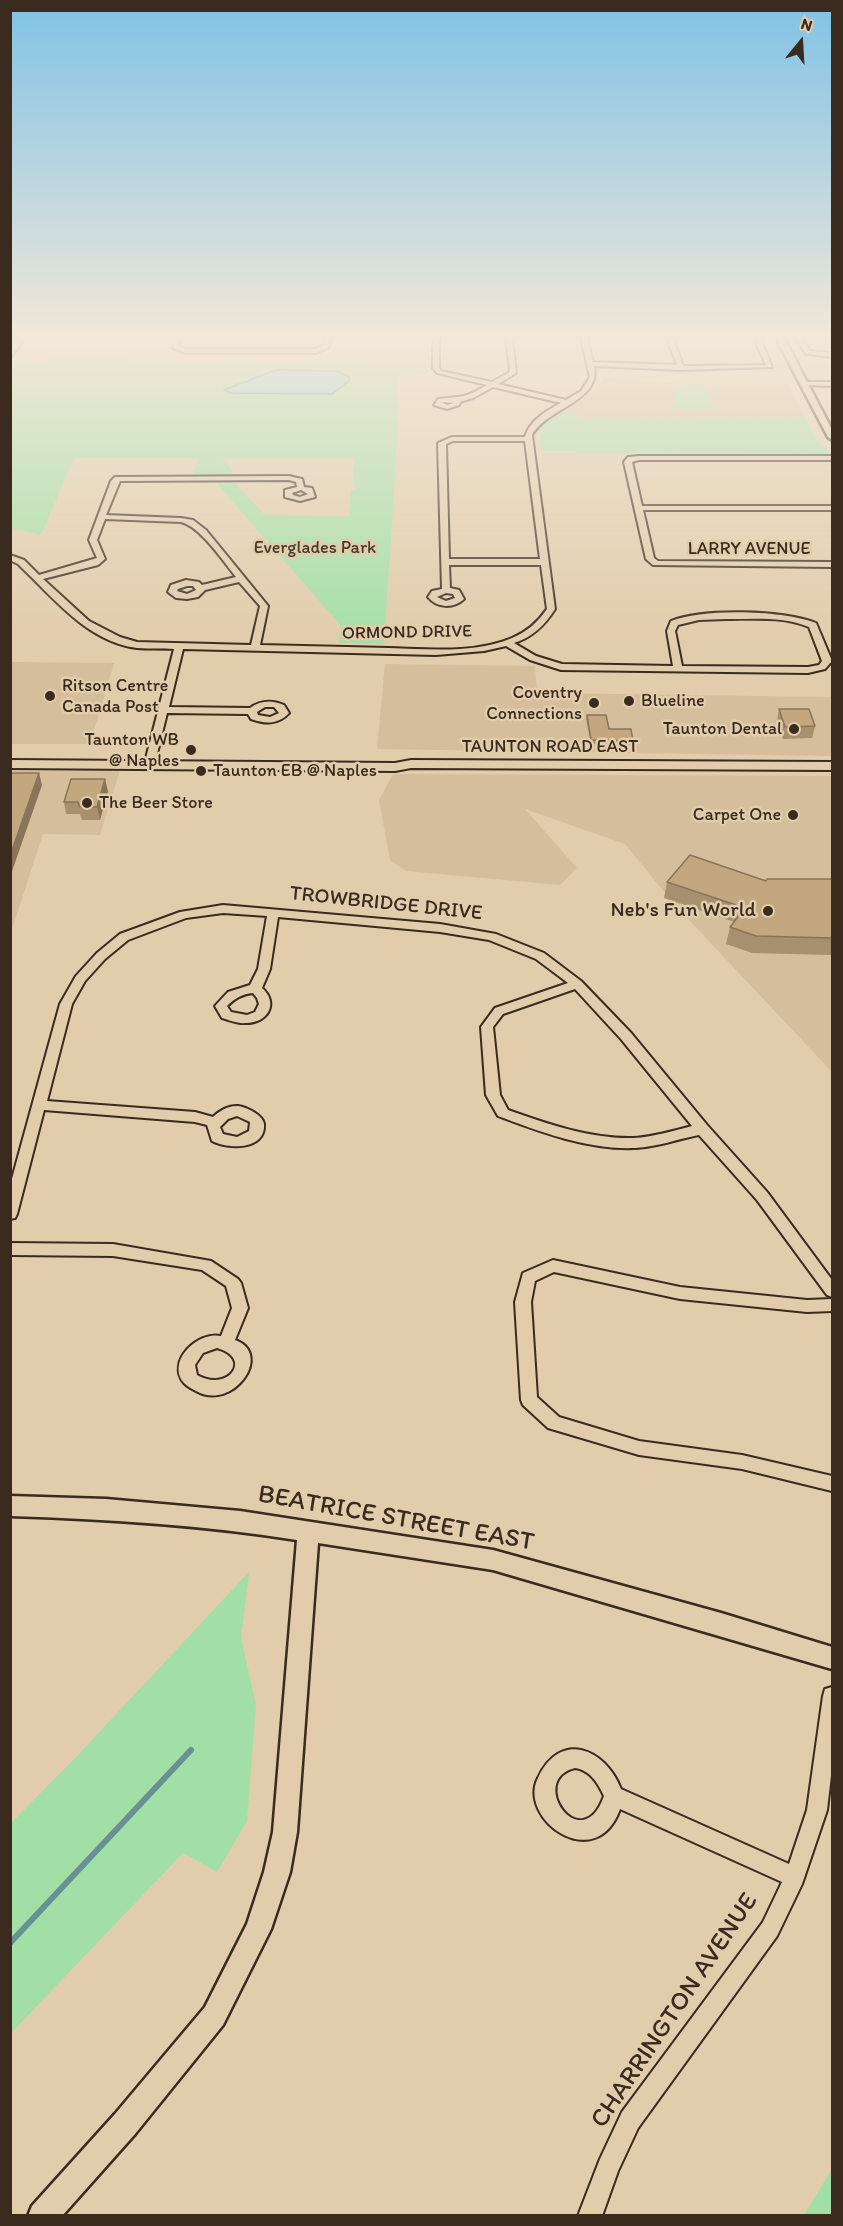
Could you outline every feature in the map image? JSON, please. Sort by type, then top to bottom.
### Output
[{"type":"main road","name":"TAUNTON ROAD EAST","points":[[10,754],[150,761],[395,767],[411,764],[832,766]]},
{"type":"main road","name":"TAUNTON ROAD EAST","points":[[10,764],[150,761]]},
{"type":"street","points":[[445,442],[442,443],[446,590]]},
{"type":"street","name":"ORMOND DRIVE","points":[[10,557],[21,562],[93,629],[109,637],[136,645],[179,648],[436,652],[474,650],[507,643],[539,626],[545,621],[551,609],[528,442]]},
{"type":"street","points":[[832,458],[639,458],[628,462],[638,508],[832,508]]},
{"type":"street","points":[[38,578],[99,561],[101,556],[93,540],[115,481],[124,478],[281,478],[299,481],[301,488]]},
{"type":"street","name":"LARRY AVENUE","points":[[638,508],[650,559],[656,563],[666,565],[832,565]]},
{"type":"street","points":[[102,517],[171,518],[190,522],[203,532],[264,606],[255,648]]},
{"type":"street","points":[[446,562],[546,562]]},
{"type":"street","points":[[201,588],[240,579]]},
{"type":"street","points":[[507,643],[533,658],[561,667],[678,669],[808,670],[822,667],[826,661],[813,625],[805,621],[789,618],[699,617],[674,623],[671,632],[678,669]]},
{"type":"street","points":[[150,761],[179,648]]},
{"type":"street","points":[[163,710],[252,711]]},
{"type":"street","name":"TROWBRIDGE DRIVE","points":[[10,1214],[66,1004],[80,979],[101,956],[124,937],[184,915],[223,909],[440,928],[492,937],[540,956],[577,984],[626,1036],[702,1129],[762,1196],[832,1291]]},
{"type":"street","points":[[255,989],[264,969],[273,913]]},
{"type":"street","points":[[577,984],[499,1011],[487,1027],[493,1095],[503,1113],[530,1123],[599,1139],[634,1143],[702,1129]]},
{"type":"street","points":[[39,1105],[195,1117],[215,1122]]},
{"type":"street","points":[[10,1249],[113,1250],[206,1265],[233,1283],[240,1308],[226,1342]]},
{"type":"street","points":[[832,1305],[807,1306],[680,1293],[553,1266],[528,1277],[523,1302],[529,1400],[554,1423],[639,1448],[742,1462],[832,1484]]},
{"type":"street","name":"BEATRICE STREET EAST","points":[[10,1506],[174,1514],[308,1530],[493,1560],[721,1624],[832,1658]]},
{"type":"street","points":[[42,2216],[125,2124],[214,2016],[258,1929],[278,1872],[285,1832],[308,1530]]},
{"type":"street","name":"CHARRINGTON AVENUE","points":[[590,2216],[608,2167],[630,2120],[770,1929],[795,1877],[817,1810],[832,1696]]},
{"type":"street","points":[[614,1796],[795,1877]]},
{"type":"shaded area","points":[[11,662],[114,663],[90,744],[11,744]]},
{"type":"shaded area","points":[[385,664],[535,666],[537,693],[832,697],[832,756],[377,749]]},
{"type":"shaded area","points":[[11,770],[120,770],[100,835],[43,834],[11,932]]},
{"type":"shaded area","points":[[393,774],[832,776],[832,1072],[674,904],[625,844],[525,809],[577,868],[560,885],[406,871],[390,860],[379,800]]},
{"type":"green space","name":"Everglades Park","points":[[10,442],[397,442],[384,644],[339,643],[341,626],[213,479],[235,480],[234,482],[265,515],[349,516],[351,490],[355,490],[353,459],[222,459],[233,471],[231,476],[193,475],[198,458],[74,458],[41,535],[11,528]]},
{"type":"green space","points":[[540,442],[818,442],[827,449],[829,454],[576,453],[575,451],[541,451]]},
{"type":"green space","points":[[249,1572],[241,1638],[256,1705],[247,1821],[217,1872],[183,1853],[11,2033],[11,1823]]},
{"type":"green space","points":[[832,2169],[832,2215],[804,2215]]},
{"type":"building","points":[[779,709],[809,709],[815,726],[785,727]]},
{"type":"building","points":[[587,715],[606,715],[609,729],[631,729],[633,741],[591,740]]},
{"type":"building","points":[[10,773],[39,773],[10,856]]},
{"type":"building","points":[[71,779],[105,779],[97,807],[80,807],[78,802],[64,802]]},
{"type":"building","name":"Neb's Fun World","points":[[690,855],[766,881],[767,879],[832,879],[832,938],[756,936],[730,927],[745,908],[667,882]]},
{"type":"waterway","points":[[10,1943],[191,1750]]},
{"type":"place","name":"Ritson Centre Canada Post","points":[[50,696]]},
{"type":"place","name":"Blueline","points":[[629,701]]},
{"type":"place","name":"Coventry Connections","points":[[594,703]]},
{"type":"place","name":"Taunton Dental","points":[[794,729]]},
{"type":"place","name":"Taunton WB @ Naples","points":[[191,750]]},
{"type":"place","name":"Taunton EB @ Naples","points":[[201,771]]},
{"type":"place","name":"The Beer Store","points":[[87,803]]},
{"type":"place","name":"Carpet One","points":[[793,815]]},
{"type":"place","name":"Neb's Fun World","points":[[768,911]]}]
